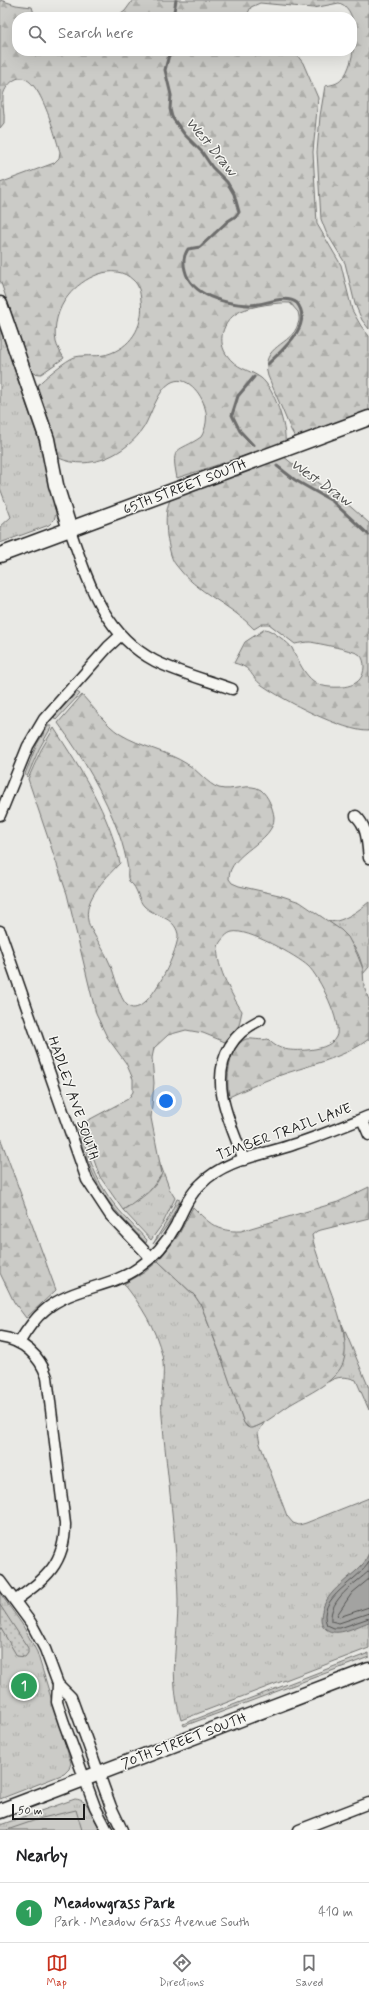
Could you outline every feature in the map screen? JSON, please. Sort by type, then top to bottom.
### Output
[{"type":"street","points":[[0,304],[47,439],[56,485],[70,530],[96,601],[108,620],[121,635],[138,650],[155,661],[232,689]]},
{"type":"street","name":"65TH STREET SOUTH","points":[[0,555],[369,418]]},
{"type":"street","points":[[0,815],[28,746],[44,719],[108,647],[121,635]]},
{"type":"street","points":[[356,816],[363,824],[366,834],[369,858]]},
{"type":"street","name":"HADLEY AVE SOUTH","points":[[0,930],[87,1180],[110,1215],[151,1258]]},
{"type":"street","points":[[244,1160],[223,1100],[220,1074],[225,1057],[234,1040],[245,1029],[260,1020]]},
{"type":"street","points":[[366,1118],[369,1135]]},
{"type":"street","name":"TIMBER TRAIL LANE","points":[[19,1343],[34,1320],[53,1303],[65,1297],[122,1277],[151,1258],[169,1238],[186,1204],[201,1184],[220,1170],[244,1160],[297,1144],[366,1118]]},
{"type":"street","points":[[0,1337],[19,1343],[30,1351],[40,1361],[49,1383],[65,1535],[60,1553],[51,1571],[42,1581],[16,1600]]},
{"type":"street","points":[[0,1581],[16,1600],[42,1641],[58,1684],[57,1702],[95,1807],[108,1830]]},
{"type":"street","name":"70TH STREET SOUTH","points":[[0,1811],[369,1670]]},
{"type":"street","points":[[58,1684],[71,1697],[111,1807],[122,1830]]},
{"type":"street","points":[[299,1830],[369,1803]]},
{"type":"green space","points":[[0,0],[16,5],[32,7],[34,12],[12,12],[12,56],[298,56],[303,63],[318,98],[313,152],[317,224],[341,265],[352,310],[361,326],[369,336],[369,412],[296,439],[268,376],[266,366],[268,358],[272,352],[295,331],[299,321],[298,312],[290,303],[265,305],[246,309],[230,318],[222,335],[222,342],[226,354],[234,363],[257,375],[271,390],[282,418],[285,443],[177,478],[175,454],[181,448],[201,437],[205,427],[206,412],[201,397],[197,391],[187,383],[176,381],[170,383],[162,391],[144,427],[137,437],[118,452],[106,458],[83,463],[71,462],[59,458],[52,429],[37,386],[55,370],[75,357],[98,356],[111,353],[126,344],[136,332],[139,325],[142,309],[141,300],[137,284],[125,274],[108,272],[99,274],[81,283],[64,301],[57,318],[55,330],[56,342],[64,358],[41,374],[32,373],[0,280],[0,183],[54,163],[59,158],[60,152],[50,119],[39,93],[32,84],[24,79],[14,80],[5,91],[3,96],[4,123],[0,128]]},
{"type":"green space","points":[[133,0],[369,0],[369,329],[362,320],[355,304],[345,263],[326,232],[321,219],[317,152],[320,116],[325,86],[340,81],[347,72],[352,56],[357,56],[357,12],[349,12],[346,7],[339,3],[313,8],[260,3],[251,7],[248,12],[124,12]]},
{"type":"green space","points":[[0,328],[41,447],[56,513],[54,520],[49,525],[0,543],[0,527],[11,517],[0,488]]},
{"type":"green space","points":[[283,456],[305,474],[344,501],[369,523],[369,731],[358,730],[330,721],[284,699],[258,682],[245,667],[234,663],[245,642],[265,629],[275,634],[292,648],[306,673],[316,683],[322,686],[342,687],[357,682],[361,678],[364,667],[362,657],[360,655],[345,649],[310,642],[295,644],[269,624],[262,624],[254,629],[235,612],[203,591],[184,575],[174,562],[171,555],[166,522],[167,509],[170,500]]},
{"type":"green space","points":[[77,692],[80,694],[56,720],[54,717]]},
{"type":"green space","points":[[82,695],[105,721],[120,734],[179,760],[191,767],[215,786],[224,789],[251,787],[261,790],[264,793],[273,810],[274,817],[272,826],[260,841],[236,862],[231,870],[229,879],[232,883],[239,886],[279,895],[300,902],[341,930],[348,937],[363,969],[364,987],[369,1000],[369,1039],[359,1046],[336,1057],[257,1084],[229,1097],[228,1073],[232,1056],[235,1049],[246,1039],[268,1039],[276,1046],[281,1048],[291,1050],[307,1050],[319,1048],[331,1043],[336,1037],[337,1031],[336,1022],[329,1000],[318,979],[308,966],[294,956],[260,938],[239,932],[232,932],[226,935],[219,944],[218,959],[224,978],[242,1011],[239,1025],[225,1042],[203,1033],[186,1030],[168,1035],[154,1048],[152,1058],[154,1083],[151,1118],[162,1174],[151,1189],[123,1210],[100,1177],[81,1124],[128,1099],[133,1092],[133,1079],[126,1063],[107,1037],[96,1014],[67,894],[28,779],[41,750],[54,728],[93,792],[109,827],[120,863],[107,876],[95,892],[88,909],[88,918],[90,927],[112,968],[122,998],[128,1006],[136,1008],[144,1003],[153,993],[174,953],[178,934],[173,924],[148,910],[144,906],[135,887],[129,881],[123,847],[107,805],[84,762],[58,723]]},
{"type":"green space","points":[[48,726],[52,726],[39,749],[27,777],[25,774],[37,744]]},
{"type":"green space","points":[[369,902],[369,967],[363,974],[362,965],[356,949],[346,937],[326,921],[331,922],[343,919],[355,913]]},
{"type":"green space","points":[[78,1125],[100,1183],[109,1198],[147,1240],[146,1243],[116,1211],[102,1191],[93,1173],[75,1126]]},
{"type":"green space","points":[[0,1137],[56,1290],[26,1318],[14,1302],[0,1273]]},
{"type":"green space","points":[[161,1166],[170,1190],[175,1198],[163,1223],[151,1240],[123,1210],[149,1192],[159,1180]]},
{"type":"green space","points":[[369,1187],[369,1218],[317,1231],[312,1235],[315,1249],[341,1323],[345,1341],[345,1357],[340,1369],[336,1375],[319,1388],[288,1406],[265,1422],[249,1428],[244,1423],[201,1305],[195,1296],[158,1261],[178,1236],[193,1207],[204,1218],[219,1228],[241,1231],[338,1202]]},
{"type":"green space","points":[[177,1199],[180,1200],[169,1223],[153,1244],[168,1219]]},
{"type":"green space","points":[[158,1261],[195,1296],[201,1305],[225,1367],[244,1423],[247,1427],[253,1428],[264,1423],[258,1433],[260,1444],[287,1516],[293,1523],[299,1525],[306,1523],[369,1498],[369,1648],[181,1720],[177,1703],[174,1673],[178,1600],[174,1531],[162,1416],[162,1355],[152,1327],[142,1309],[124,1284],[145,1272]]},
{"type":"green space","points":[[342,1324],[369,1388],[369,1410],[356,1380],[342,1377],[328,1382],[338,1369],[343,1355],[345,1340]]},
{"type":"green space","points":[[0,1593],[22,1624],[37,1652],[71,1763],[69,1769],[64,1774],[0,1799]]},
{"type":"green space","points":[[0,1605],[28,1648],[28,1653],[25,1657],[17,1656],[0,1627]]},
{"type":"green space","points":[[369,1653],[369,1657],[184,1726],[183,1724]]},
{"type":"green space","points":[[75,1799],[80,1800],[88,1806],[101,1830],[0,1830],[0,1825]]},
{"type":"green space","points":[[76,1810],[82,1830],[7,1830],[42,1818]]},
{"type":"water","points":[[369,1553],[369,1622],[341,1632],[331,1631],[325,1628],[321,1618],[326,1601],[337,1588],[363,1564]]},
{"type":"waterway","name":"West Draw","points":[[174,12],[176,0]]},
{"type":"waterway","name":"West Draw","points":[[169,56],[165,70],[171,95],[170,109],[172,117],[185,135],[202,152],[212,167],[227,182],[234,194],[239,212],[200,247],[188,249],[184,259],[185,270],[194,286],[202,292],[211,297],[230,303],[255,305],[286,299],[297,303],[301,311],[302,320],[299,328],[288,344],[268,364]]},
{"type":"waterway","name":"West Draw","points":[[253,445],[240,431],[232,415],[238,396],[254,377]]},
{"type":"waterway","name":"West Draw","points":[[277,466],[295,480],[332,501],[369,535]]},
{"type":"place","name":"Meadowgrass Park","points":[[24,1686]]}]
